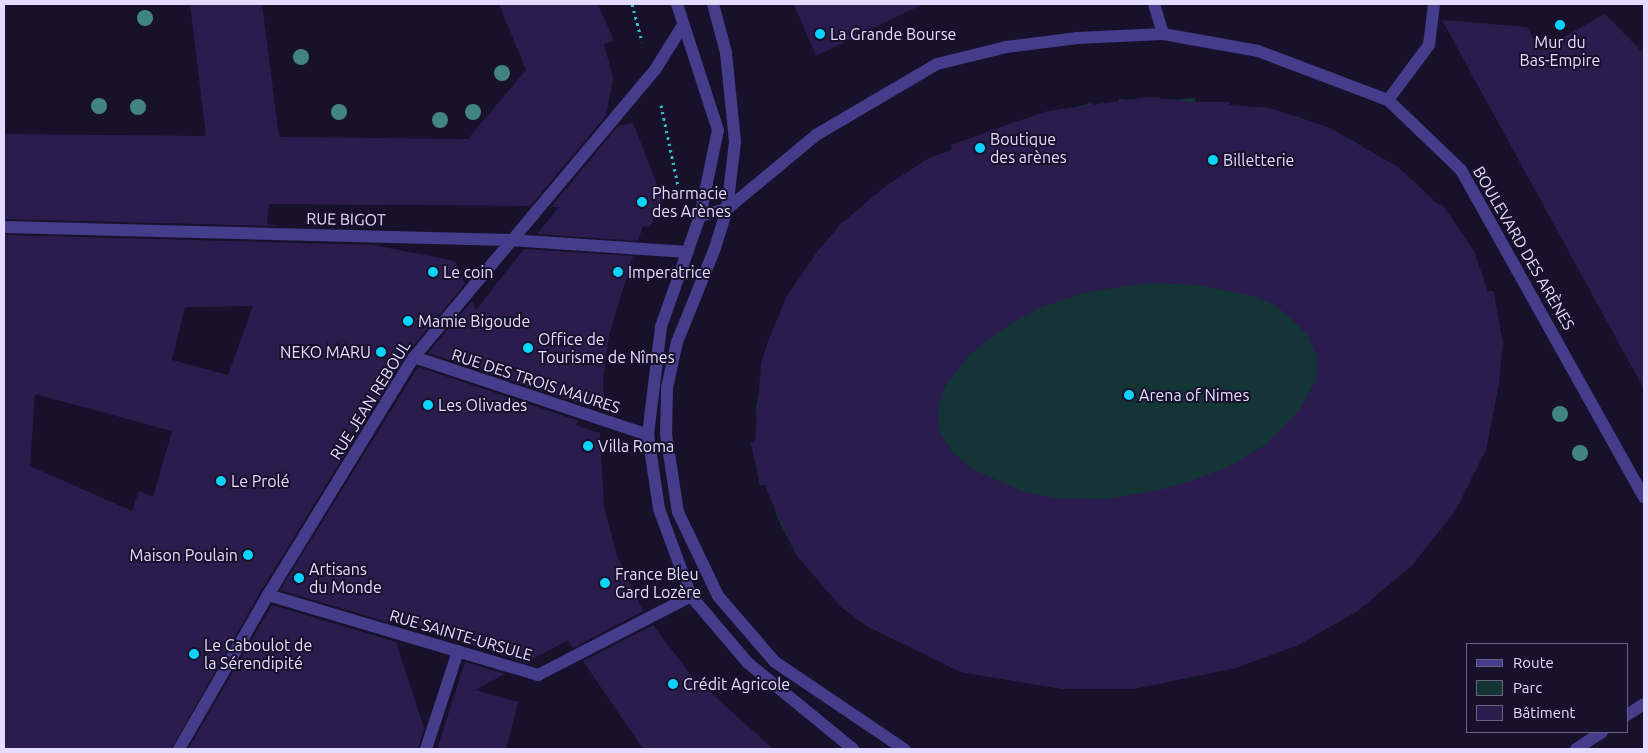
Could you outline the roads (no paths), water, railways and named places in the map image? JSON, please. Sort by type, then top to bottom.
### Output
[{"type":"street","points":[[677,4],[718,130],[700,216],[661,327],[648,435],[659,509],[691,596],[748,663],[853,749]]},
{"type":"street","points":[[713,4],[726,53],[734,142],[727,209],[715,248],[677,342],[667,388],[666,434],[678,512],[718,596],[775,662],[904,749]]},
{"type":"street","points":[[1154,4],[1163,34]]},
{"type":"street","points":[[1388,100],[1429,45],[1434,4]]},
{"type":"street","name":"RUE JEAN REBOUL","points":[[179,749],[268,595],[414,357],[510,240],[655,70],[683,25]]},
{"type":"street","name":"BOULEVARD DES ARÈNES","points":[[700,216],[727,209],[816,135],[937,64],[1006,47],[1078,38],[1163,34],[1258,51],[1388,100],[1461,170],[1644,497]]},
{"type":"street","name":"RUE BIGOT","points":[[4,227],[510,240],[688,252]]},
{"type":"street","name":"RUE DES TROIS MAURES","points":[[414,357],[648,435]]},
{"type":"street","name":"RUE SAINTE-URSULE","points":[[268,595],[538,675],[691,596]]},
{"type":"street","points":[[426,749],[458,651]]},
{"type":"street","points":[[1628,714],[1644,704]]},
{"type":"street","points":[[1576,749],[1600,733]]},
{"type":"place","name":"Mur du Bas-Empire","points":[[1560,25]]},
{"type":"place","name":"La Grande Bourse","points":[[820,34]]},
{"type":"place","name":"Boutique des arènes","points":[[980,148]]},
{"type":"place","name":"Billetterie","points":[[1213,160]]},
{"type":"place","name":"Pharmacie des Arènes","points":[[642,202]]},
{"type":"place","name":"Le coin","points":[[433,272]]},
{"type":"place","name":"Imperatrice","points":[[618,272]]},
{"type":"place","name":"Mamie Bigoude","points":[[408,321]]},
{"type":"place","name":"Office de Tourisme de Nîmes","points":[[528,348]]},
{"type":"place","name":"NEKO MARU","points":[[381,352]]},
{"type":"place","name":"Arena of Nimes","points":[[1129,395]]},
{"type":"place","name":"Les Olivades","points":[[428,405]]},
{"type":"place","name":"Villa Roma","points":[[588,446]]},
{"type":"place","name":"Le Prolé","points":[[221,481]]},
{"type":"place","name":"Maison Poulain","points":[[248,555]]},
{"type":"place","name":"Artisans du Monde","points":[[299,578]]},
{"type":"place","name":"France Bleu Gard Lozère","points":[[605,583]]},
{"type":"place","name":"Le Caboulot de la Sérendipité","points":[[194,654]]},
{"type":"place","name":"Crédit Agricole","points":[[673,684]]}]
